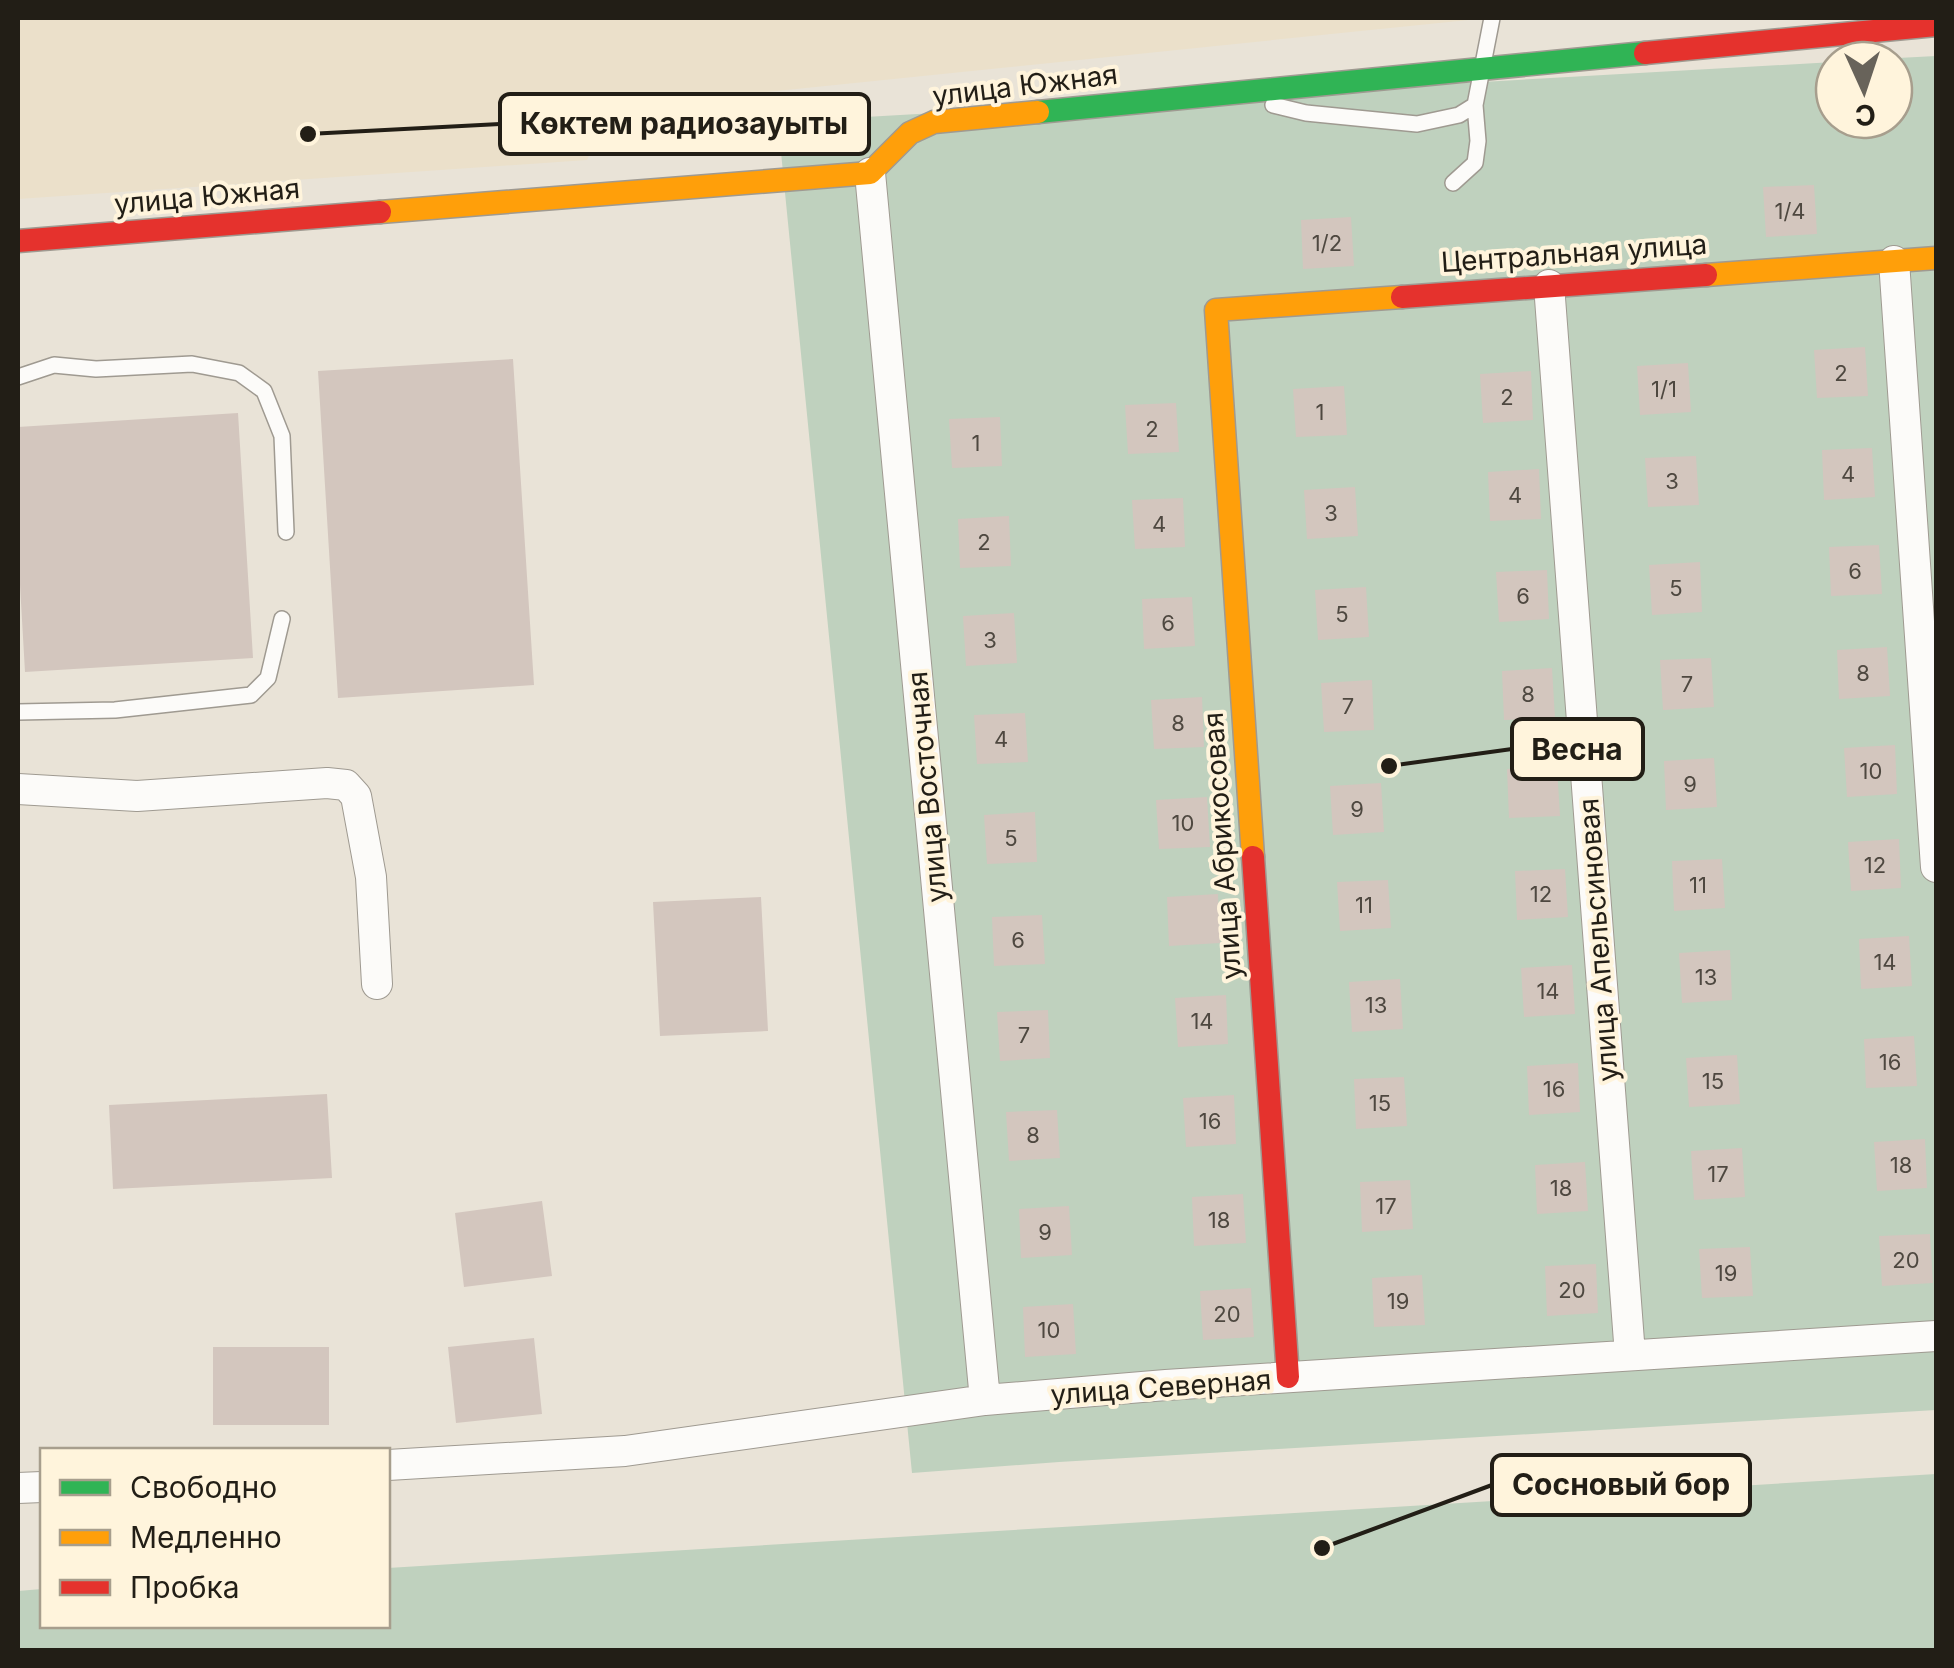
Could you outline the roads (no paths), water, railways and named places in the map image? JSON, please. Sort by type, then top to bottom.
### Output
[{"type":"street","name":"улица Южная","points":[[18,241],[870,173],[910,134],[934,122],[1936,26]]},
{"type":"street","name":"улица Восточная","points":[[870,173],[985,1400]]},
{"type":"street","name":"Центральная улица","points":[[1216,310],[1936,258]]},
{"type":"street","points":[[1894,261],[1936,866]]},
{"type":"street","name":"улица Апельсиновая","points":[[1548,284],[1630,1355]]},
{"type":"street","name":"улица Абрикосовая","points":[[1216,310],[1288,1377]]},
{"type":"street","points":[[18,790],[137,796],[346,785],[356,796],[371,877],[377,984]]},
{"type":"street","name":"улица Северная","points":[[390,1465],[625,1450],[985,1400],[1936,1336]]},
{"type":"lane","points":[[1453,183],[1474,164],[1478,141],[1475,105],[1492,18]]},
{"type":"lane","points":[[1230,93],[1306,113],[1417,124],[1459,114],[1475,105]]},
{"type":"lane","points":[[18,377],[54,365],[96,369],[192,364],[239,373],[264,391],[282,436],[286,532]]},
{"type":"lane","points":[[18,712],[115,710],[251,695],[268,678],[282,619]]},
{"type":"place","name":"Көктем радиозауыты","points":[[308,134]]},
{"type":"place","name":"Весна","points":[[1389,766]]},
{"type":"place","name":"Сосновый бор","points":[[1322,1548]]}]
